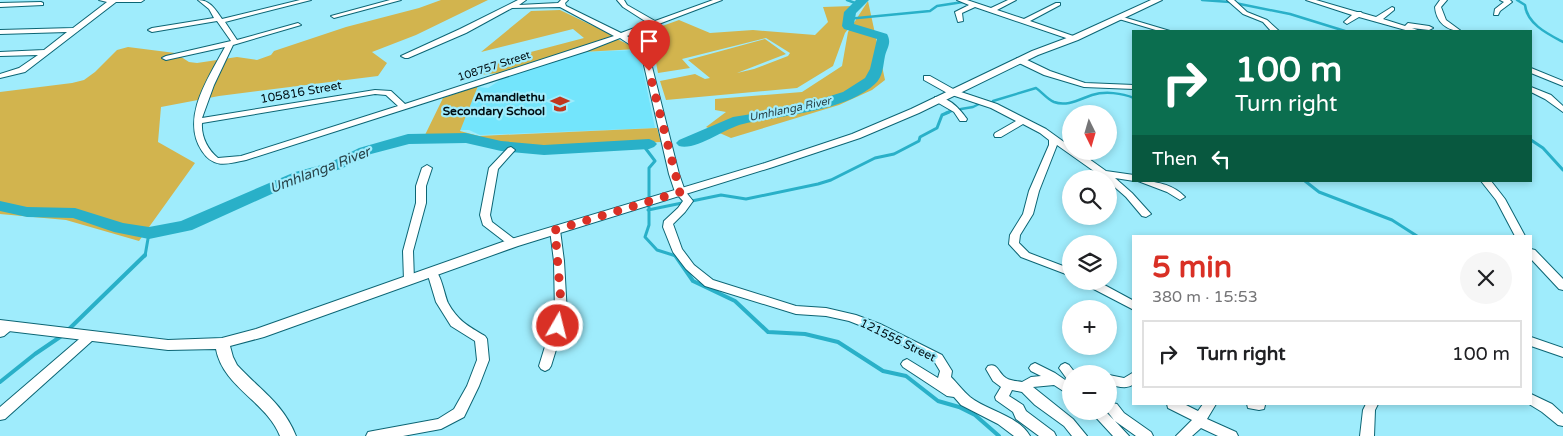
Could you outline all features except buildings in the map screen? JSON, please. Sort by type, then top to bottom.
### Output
[{"type":"street","points":[[102,0],[141,0]]},
{"type":"street","points":[[200,0],[206,3],[220,20],[233,44]]},
{"type":"street","points":[[152,30],[220,20],[308,0]]},
{"type":"street","points":[[334,16],[398,0]]},
{"type":"street","points":[[405,56],[440,42],[524,0]]},
{"type":"street","points":[[620,0],[625,6],[653,23]]},
{"type":"street","name":"108757 Street","points":[[198,121],[200,138],[207,152],[216,161],[227,162],[622,36],[719,0]]},
{"type":"street","points":[[960,0],[1075,38]]},
{"type":"street","points":[[992,10],[1013,0]]},
{"type":"street","points":[[3,328],[168,346],[222,343],[325,311],[513,243],[856,136],[1020,60],[1121,18],[1158,0]]},
{"type":"street","points":[[1230,0],[1246,13],[1264,21],[1274,30]]},
{"type":"street","points":[[1309,0],[1359,14],[1401,29],[1413,26],[1429,28]]},
{"type":"street","points":[[1444,0],[1438,6],[1439,16],[1447,26],[1456,30]]},
{"type":"street","points":[[1496,14],[1497,10],[1509,2],[1503,0]]},
{"type":"street","points":[[0,76],[17,73],[48,52],[113,1]]},
{"type":"street","points":[[509,8],[563,2],[641,48],[646,55],[676,193]]},
{"type":"street","points":[[0,5],[41,4]]},
{"type":"street","points":[[1025,21],[1058,4]]},
{"type":"street","points":[[960,21],[958,12],[974,6]]},
{"type":"street","points":[[1377,20],[1392,9]]},
{"type":"street","points":[[1347,22],[1359,14]]},
{"type":"street","points":[[1121,18],[1163,30]]},
{"type":"street","points":[[166,58],[233,44],[298,25]]},
{"type":"street","points":[[0,32],[76,30]]},
{"type":"street","points":[[198,121],[200,110],[233,44]]},
{"type":"street","points":[[0,54],[48,52]]},
{"type":"street","points":[[1020,60],[1047,73],[1084,85],[1132,87]]},
{"type":"street","points":[[1532,70],[1563,84]]},
{"type":"street","points":[[927,78],[952,92],[987,103],[1048,134],[1062,144]]},
{"type":"street","points":[[1532,89],[1548,97],[1563,110]]},
{"type":"street","name":"105816 Street","points":[[198,121],[375,92],[388,93],[404,107]]},
{"type":"street","points":[[938,99],[957,110],[963,119]]},
{"type":"street","points":[[998,135],[1022,121]]},
{"type":"street","points":[[1048,134],[1053,139],[1053,145],[1034,191],[1028,214],[1015,235],[1014,244],[1025,255],[1062,269]]},
{"type":"street","points":[[511,150],[494,168],[490,181],[489,201],[484,215],[487,223],[513,243]]},
{"type":"street","points":[[1085,160],[1100,170]]},
{"type":"street","points":[[409,280],[408,251],[421,204],[421,186],[426,168]]},
{"type":"street","points":[[1117,175],[1132,178]]},
{"type":"street","points":[[1147,182],[1159,185],[1180,197]]},
{"type":"street","points":[[1487,182],[1500,199],[1519,235]]},
{"type":"street","points":[[1117,184],[1146,214]]},
{"type":"street","name":"121555 Street","points":[[676,193],[688,201],[682,210],[668,223],[668,228],[677,250],[690,267],[699,273],[702,278],[720,287],[770,300],[796,310],[826,312],[852,318],[876,327],[938,358],[946,371],[944,378],[966,401],[1003,420],[1023,436]]},
{"type":"street","points":[[544,366],[561,314],[559,261],[555,230]]},
{"type":"street","points":[[1533,256],[1563,286]]},
{"type":"street","points":[[372,436],[441,424],[459,413],[480,369],[483,360],[481,338],[455,323],[442,302],[432,272]]},
{"type":"street","points":[[1105,290],[1132,305]]},
{"type":"street","points":[[0,415],[84,337]]},
{"type":"street","points":[[1532,341],[1563,353]]},
{"type":"street","points":[[222,343],[228,366],[264,399],[282,420],[288,436]]},
{"type":"street","points":[[907,364],[966,401]]},
{"type":"street","points":[[1035,368],[1062,384]]},
{"type":"street","points":[[992,369],[996,378],[1009,385],[1025,388],[1047,408],[1069,422],[1070,427],[1080,436]]},
{"type":"street","points":[[1117,381],[1126,382],[1132,379]]},
{"type":"street","points":[[1025,388],[1031,382],[1057,380]]},
{"type":"street","points":[[1009,385],[1001,397],[1049,436]]},
{"type":"street","points":[[1532,399],[1563,421]]},
{"type":"street","points":[[1175,405],[1230,436]]},
{"type":"street","points":[[1183,436],[1200,420],[1209,405]]},
{"type":"street","points":[[1367,436],[1369,410],[1372,405]]},
{"type":"street","points":[[1117,414],[1146,436],[1156,436]]},
{"type":"street","points":[[1105,420],[1122,436]]},
{"type":"shaded area","points":[[441,0],[488,0],[416,35],[372,52],[387,63],[378,76],[219,96],[161,107],[158,142],[195,163],[139,241],[66,220],[0,214],[0,92],[84,80],[117,50],[128,47],[175,53],[189,62],[197,63],[237,57],[257,60],[271,55],[274,51],[346,27],[419,8]]},
{"type":"shaded area","points":[[868,1],[885,80],[872,90],[839,105],[731,138],[706,127],[726,112],[715,110],[715,99],[802,92],[842,66],[848,32]]},
{"type":"shaded area","points":[[852,6],[845,13],[845,26],[849,28],[845,33],[833,66],[797,88],[666,100],[660,81],[695,74],[705,79],[710,78],[688,60],[765,39],[786,54],[737,73],[754,69],[788,56],[790,53],[766,38],[682,59],[690,68],[658,73],[654,52],[634,36],[679,20],[710,33],[753,30],[815,35],[828,22],[823,7]]},
{"type":"shaded area","points":[[560,10],[614,36],[499,73],[468,76],[467,71],[477,66],[584,38],[573,29],[481,52],[531,11]]},
{"type":"shaded area","points":[[617,39],[638,49],[582,52]]},
{"type":"shaded area","name":"Amandlethu Secondary School","points":[[639,50],[655,128],[480,135],[469,130],[459,130],[478,87],[488,88],[506,76],[580,52]]},
{"type":"shaded area","points":[[478,86],[460,131],[479,136],[657,128],[661,142],[544,148],[502,145],[468,136],[424,137],[443,98]]},
{"type":"waterway","points":[[847,0],[858,4]]},
{"type":"waterway","name":"Umhlanga River","points":[[684,143],[738,120],[797,111],[848,95],[870,81],[877,69],[879,55],[884,42],[883,37],[848,26],[850,12],[863,0]]},
{"type":"waterway","points":[[1202,0],[1230,2]]},
{"type":"waterway","name":"Umhlanga River","points":[[1517,0],[1525,5],[1530,18],[1539,28],[1563,42]]},
{"type":"waterway","points":[[847,19],[930,11],[937,6],[963,2]]},
{"type":"waterway","points":[[1235,3],[1290,14],[1342,30]]},
{"type":"waterway","points":[[993,101],[1036,88],[1054,102],[1064,104],[1102,93],[1132,97]]},
{"type":"waterway","points":[[961,109],[973,107],[981,103]]},
{"type":"waterway","points":[[946,113],[954,110]]},
{"type":"waterway","points":[[649,210],[721,195],[746,199],[831,180],[875,158],[894,154],[919,141],[920,137],[937,128],[942,115],[949,112]]},
{"type":"waterway","name":"Umhlanga River","points":[[0,206],[27,212],[75,213],[120,228],[149,233],[186,226],[301,175],[335,166],[365,151],[408,139],[466,138],[501,146],[544,150],[649,144]]},
{"type":"waterway","points":[[1532,141],[1543,148],[1563,170]]},
{"type":"waterway","points":[[643,145],[655,161],[649,168],[649,210]]},
{"type":"waterway","points":[[1306,182],[1319,192],[1392,220],[1415,235]]},
{"type":"waterway","points":[[649,210],[649,225],[645,237],[657,250],[676,256]]},
{"type":"waterway","points":[[145,256],[149,233]]},
{"type":"waterway","points":[[68,330],[145,255]]},
{"type":"waterway","points":[[676,256],[693,281],[735,301],[768,332],[805,334],[838,342],[883,371],[906,376],[938,401],[959,407],[975,415],[999,436]]},
{"type":"waterway","points":[[0,382],[35,354],[63,335]]},
{"type":"place","name":"Amandlethu Secondary School","points":[[560,104]]},
{"type":"route","points":[[558,326],[561,302],[555,230],[680,192],[656,106],[649,71]]}]
